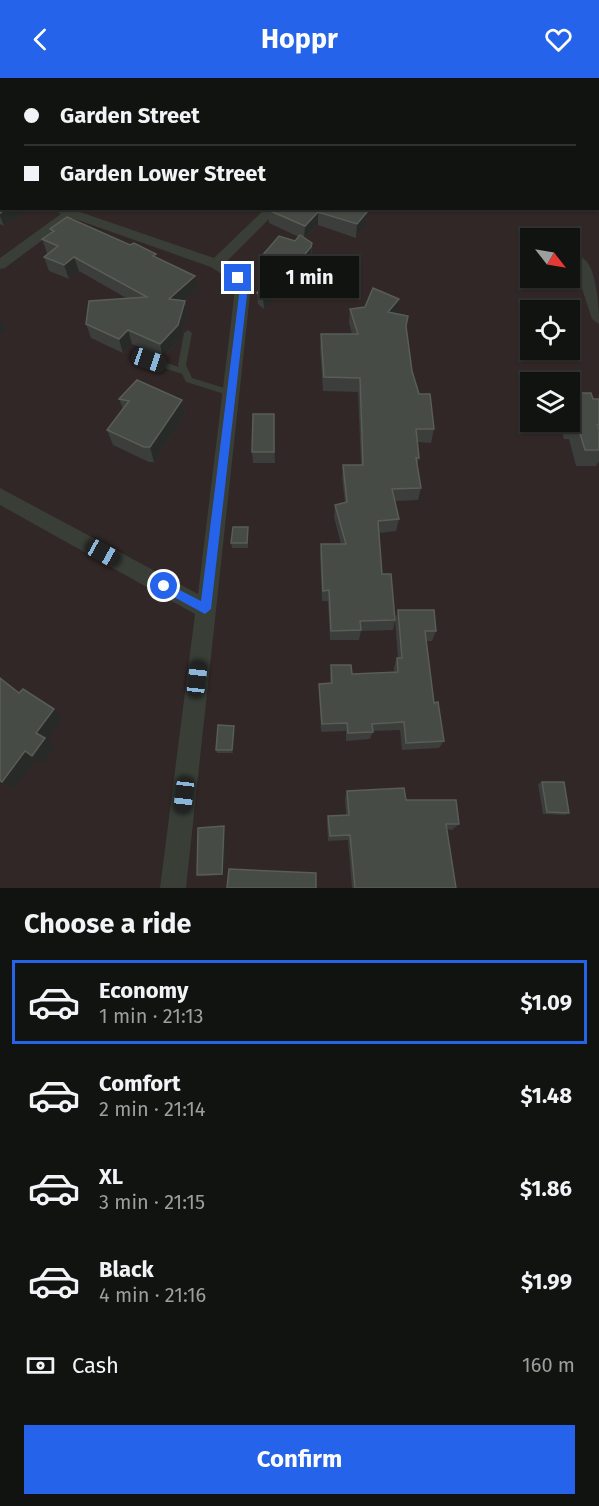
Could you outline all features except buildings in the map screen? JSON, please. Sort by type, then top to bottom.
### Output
[{"type":"street","points":[[0,265],[67,210],[216,264],[238,278],[242,285],[243,295],[173,888]]},
{"type":"street","points":[[216,264],[272,210]]},
{"type":"street","points":[[580,261],[599,319]]},
{"type":"street","points":[[0,496],[205,609]]},
{"type":"lane","points":[[188,333],[182,365],[189,380],[231,393]]},
{"type":"lane","points":[[149,360],[184,372]]},
{"type":"shaded area","points":[[0,210],[599,210],[599,888],[0,888]]},
{"type":"route","points":[[164,586],[205,609],[243,295],[242,285],[238,278]]}]
